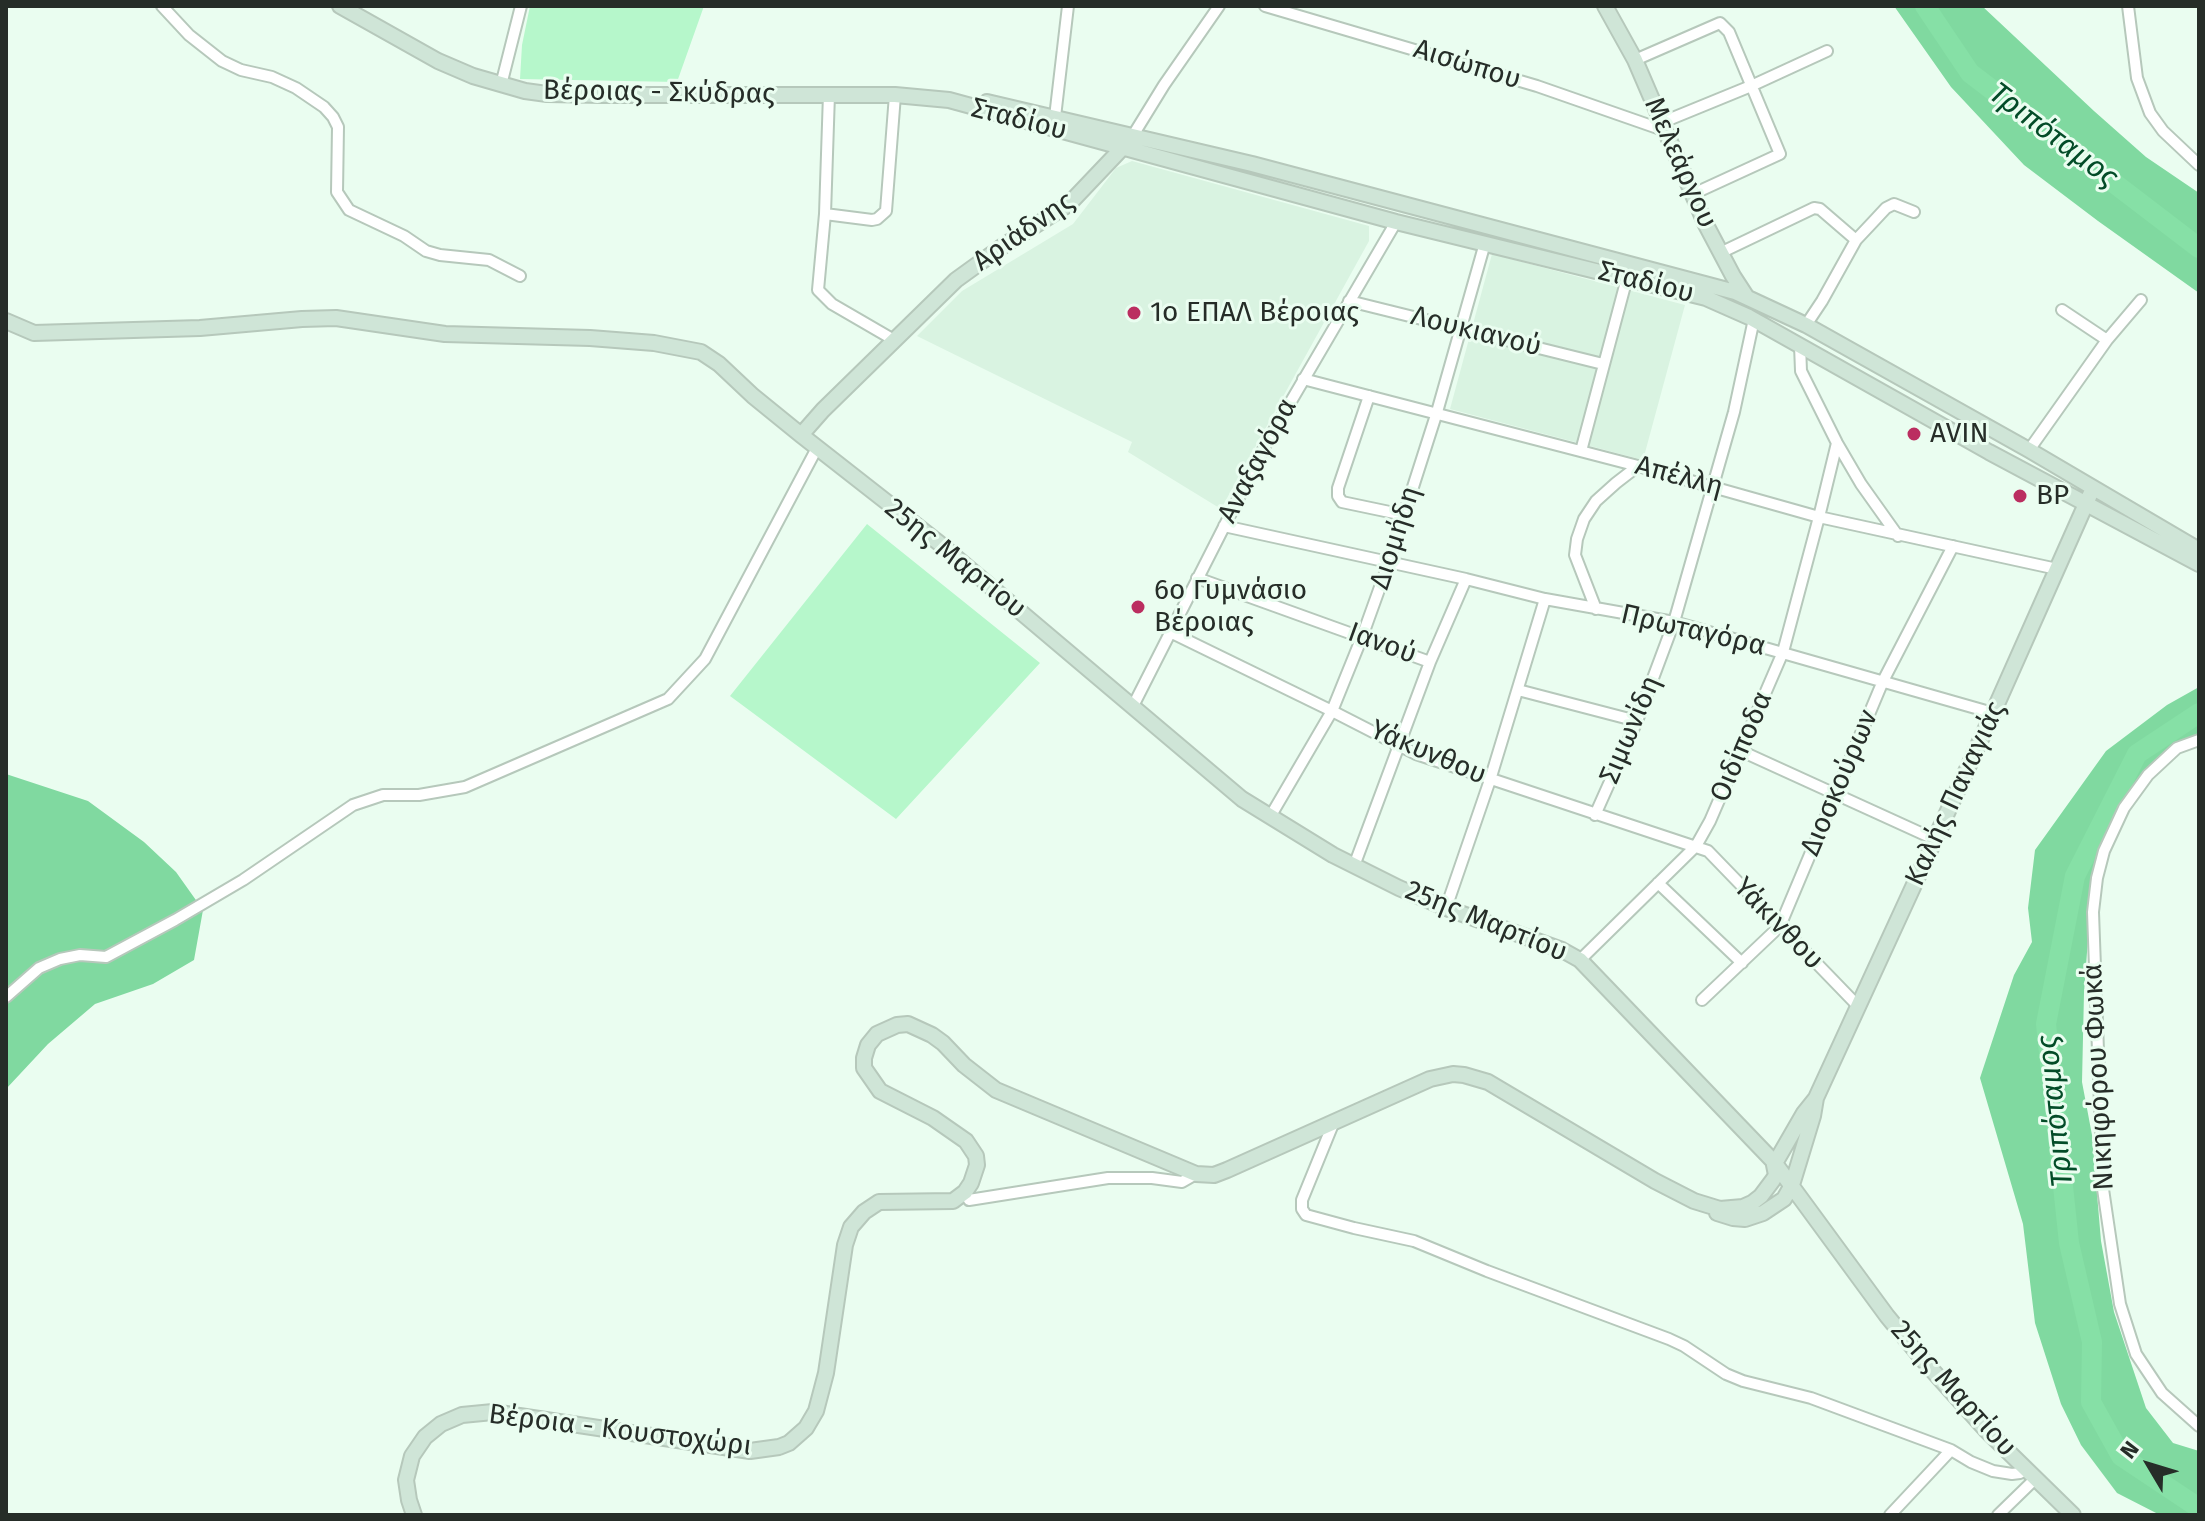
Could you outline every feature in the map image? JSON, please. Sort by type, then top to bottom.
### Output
[{"type":"street","points":[[162,6],[189,35],[222,61],[241,70],[272,77],[296,88],[324,107],[338,127],[337,192],[349,210],[404,236],[426,251],[489,260],[520,276]]},
{"type":"street","name":"Βέροιας - Σκύδρας","points":[[340,6],[438,61],[473,76],[547,94],[829,94],[949,100]]},
{"type":"street","points":[[501,85],[521,6]]},
{"type":"street","points":[[1055,117],[1068,6]]},
{"type":"street","name":"Αριάδνης","points":[[801,435],[956,280],[1069,204],[1132,137],[1219,6]]},
{"type":"street","name":"Αισώπου","points":[[1265,6],[1664,127]]},
{"type":"street","name":"Μελεάργου","points":[[1605,6],[1635,60],[1720,253],[1746,297],[1754,319]]},
{"type":"street","points":[[2128,6],[2137,78],[2150,113],[2163,131],[2199,165]]},
{"type":"street","points":[[1635,60],[1720,23],[1729,32],[1780,154],[1693,194]]},
{"type":"street","points":[[1664,127],[1827,51]]},
{"type":"street","points":[[829,94],[825,214],[818,290],[832,304],[894,340]]},
{"type":"street","points":[[825,214],[872,220],[886,211],[895,95]]},
{"type":"street","name":"Σταδίου","points":[[949,100],[965,97],[1252,164],[1746,297],[1806,325],[2199,550]]},
{"type":"street","name":"Σταδίου","points":[[949,100],[1396,222],[1706,298],[1754,319],[1989,452],[2199,564]]},
{"type":"street","points":[[1806,325],[1856,240],[1886,208],[1894,204],[1914,212]]},
{"type":"street","points":[[1720,253],[1814,208],[1820,209],[1856,240]]},
{"type":"street","name":"Αναξαγόρα","points":[[1133,706],[1266,444],[1396,222]]},
{"type":"street","name":"Διομήδη","points":[[1270,817],[1332,711],[1362,637],[1437,412],[1485,243]]},
{"type":"street","points":[[1581,451],[1627,278]]},
{"type":"street","points":[[2029,450],[2107,340],[2141,300]]},
{"type":"street","name":"Λουκιανού","points":[[1349,301],[1603,364]]},
{"type":"street","points":[[2062,310],[2107,340]]},
{"type":"street","name":"25ης Μαρτίου","points":[[6,321],[34,333],[200,328],[336,318],[445,334],[590,338],[654,343],[701,352],[939,543],[1242,799],[1354,866],[1446,908],[1562,950],[1580,960],[1774,1162],[1887,1316],[1924,1361],[1968,1412],[2073,1515]]},
{"type":"street","name":"Σιμωνίδη","points":[[1595,815],[1637,721],[1674,622],[1734,412],[1754,319]]},
{"type":"street","points":[[1800,345],[1801,371],[1837,443],[1861,484],[1898,536]]},
{"type":"street","name":"Απέλλη","points":[[1303,379],[1437,412],[1819,517],[2057,569]]},
{"type":"street","points":[[1369,396],[1338,496],[1342,502],[1404,515]]},
{"type":"street","name":"Οιδίποδα","points":[[1580,960],[1696,846],[1710,821],[1783,652],[1837,443]]},
{"type":"street","points":[[6,997],[39,968],[80,955],[106,957],[175,920],[243,880],[353,805],[383,795],[419,795],[465,787],[668,699],[705,659],[817,448]]},
{"type":"street","points":[[1596,609],[1575,555],[1577,539],[1584,519],[1596,501],[1638,466]]},
{"type":"street","name":"Καλής Παναγιάς","points":[[1792,1185],[1816,1098],[2093,488]]},
{"type":"street","name":"Πρωταγόρα","points":[[1224,526],[1545,599],[1674,622],[1993,713]]},
{"type":"street","name":"Διοσκούρων","points":[[1702,1000],[1780,926],[1883,681],[1953,546]]},
{"type":"street","name":"Ιανού","points":[[1197,578],[1430,662]]},
{"type":"street","points":[[1354,866],[1430,662],[1466,579]]},
{"type":"street","points":[[1446,908],[1490,780],[1545,599]]},
{"type":"street","name":"Υάκυνθου","points":[[1170,632],[1436,762],[1696,846]]},
{"type":"street","points":[[1518,690],[1637,721]]},
{"type":"street","name":"Νικηφόρου Φωκά","points":[[2199,740],[2177,748],[2148,775],[2124,808],[2104,851],[2093,912],[2103,1189],[2120,1304],[2136,1354],[2162,1393],[2199,1426]]},
{"type":"street","points":[[1741,751],[1934,839]]},
{"type":"street","name":"Υάκινθου","points":[[1696,846],[1708,851],[1857,1005]]},
{"type":"street","points":[[1658,883],[1742,963]]},
{"type":"street","points":[[1196,1174],[1182,1182],[1108,1178],[969,1200],[965,1192],[977,1165],[972,1148],[951,1129],[880,1091],[864,1068],[868,1045],[886,1029],[908,1024],[922,1029],[943,1043],[964,1065],[996,1090],[1196,1174],[1214,1175],[1227,1170],[1430,1079],[1442,1075],[1464,1075],[1488,1082],[1655,1181],[1722,1215],[1745,1219],[1763,1213],[1780,1203],[1792,1185]]},
{"type":"street","name":"Καλής Παναγιάς","points":[[1774,1165],[1816,1098]]},
{"type":"street","points":[[1333,1124],[1302,1200],[1306,1215],[1414,1241],[1669,1339],[1743,1381],[1811,1398],[1951,1450],[1993,1471],[2030,1474]]},
{"type":"street","points":[[1707,1206],[1726,1209],[1752,1203],[1776,1175],[1774,1165]]},
{"type":"street","name":"Βέροια - Κουστοχώρι","points":[[414,1515],[406,1480],[412,1456],[425,1437],[441,1424],[462,1415],[493,1412],[750,1451],[769,1450],[789,1443],[806,1428],[816,1411],[826,1373],[845,1245],[851,1227],[874,1204],[890,1201],[944,1203],[953,1201],[965,1192]]},
{"type":"street","points":[[1890,1515],[1951,1450]]},
{"type":"street","points":[[1998,1515],[2030,1474]]},
{"type":"shaded area","name":"1ο ΕΠΑΛ Βέροιας","points":[[1132,161],[1369,226],[1369,241],[1221,509],[1128,452],[1132,442],[917,336],[962,291],[1073,224],[1116,168]]},
{"type":"shaded area","points":[[1492,254],[1685,305],[1643,460],[1450,409]]},
{"type":"green space","points":[[530,6],[704,6],[677,82],[520,79],[522,45]]},
{"type":"green space","points":[[1894,6],[1982,6],[2146,157],[2199,193],[2199,293],[2024,165],[1951,87]]},
{"type":"green space","points":[[867,524],[1040,663],[896,819],[730,696]]},
{"type":"green space","points":[[2199,687],[2199,736],[2166,759],[2127,800],[2092,884],[2084,993],[2082,1082],[2092,1135],[2101,1241],[2114,1312],[2146,1408],[2173,1443],[2199,1451],[2199,1515],[2160,1515],[2117,1493],[2081,1445],[2061,1404],[2035,1323],[2023,1224],[1980,1078],[2014,975],[2032,942],[2028,908],[2035,850],[2106,751],[2167,705]]},
{"type":"green space","points":[[6,774],[88,801],[144,842],[176,872],[203,910],[194,960],[153,984],[95,1004],[48,1044],[6,1089]]},
{"type":"waterway","name":"Τριπόταμος","points":[[1925,6],[1970,73],[2199,248]]},
{"type":"waterway","name":"Τριπόταμος","points":[[2199,713],[2137,754],[2075,876],[2046,1024],[2069,1243],[2092,1342],[2091,1402],[2121,1456],[2199,1508]]},
{"type":"place","name":"1ο ΕΠΑΛ Βέροιας","points":[[1134,313]]},
{"type":"place","name":"AVIN","points":[[1914,434]]},
{"type":"place","name":"BP","points":[[2020,496]]},
{"type":"place","name":"6ο Γυμνάσιο Βέροιας","points":[[1138,607]]}]
